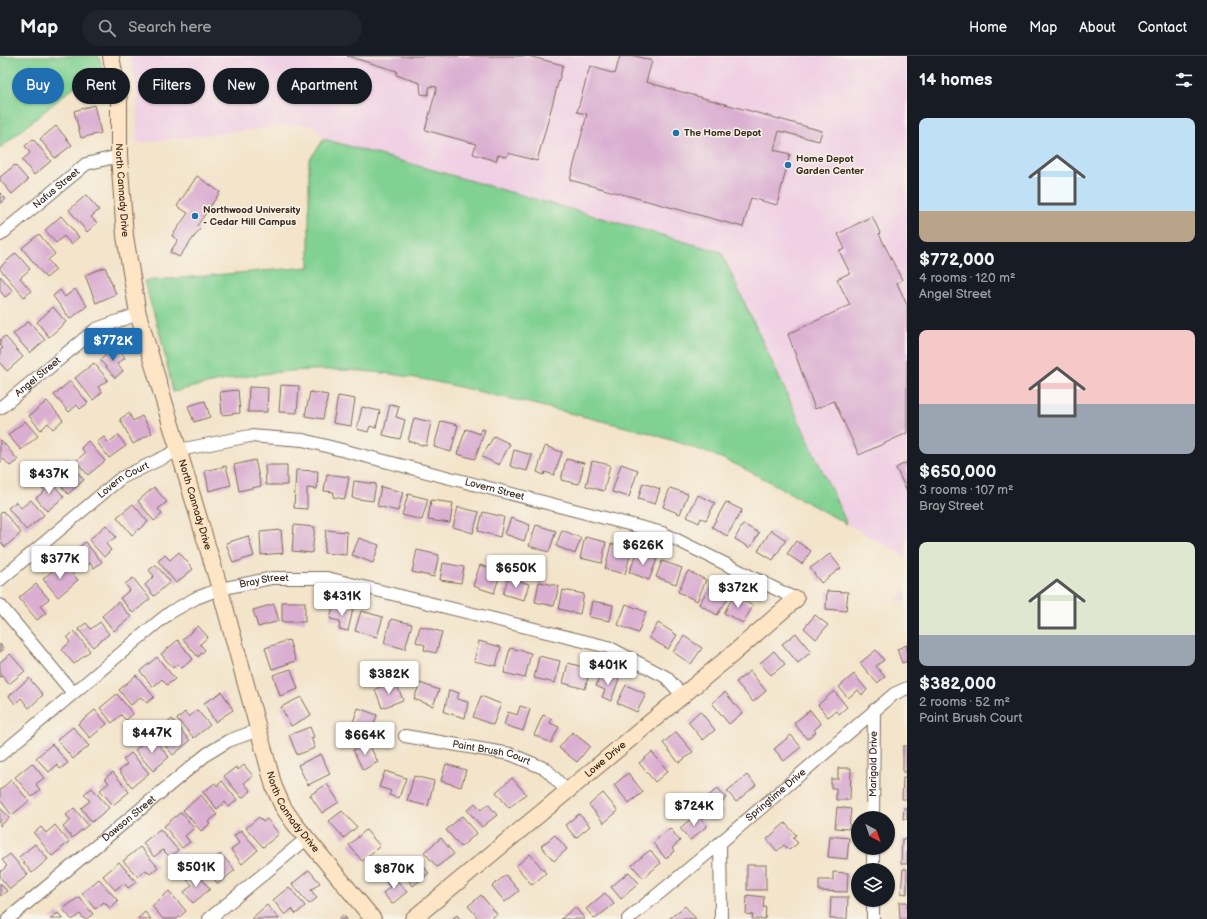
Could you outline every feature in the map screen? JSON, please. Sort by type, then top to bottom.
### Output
[{"type":"street","name":"North Cannady Drive","points":[[111,56],[119,100],[119,156],[125,236],[138,314],[220,589],[274,787],[283,807],[306,839],[373,919]]},
{"type":"street","name":"Nafus Street","points":[[0,235],[86,164],[119,156]]},
{"type":"street","name":"Angel Street","points":[[0,408],[96,329],[138,314]]},
{"type":"street","name":"Lovern Street","points":[[179,450],[250,436],[303,440],[663,533],[796,599]]},
{"type":"street","name":"Lovern Court","points":[[0,580],[121,478],[179,450]]},
{"type":"street","name":"Bray Street","points":[[0,755],[172,612],[196,598],[220,589],[272,578],[327,578],[608,647],[666,677],[682,695]]},
{"type":"street","name":"Lowe Drive","points":[[413,919],[735,652],[796,599]]},
{"type":"street","points":[[0,605],[73,693]]},
{"type":"street","name":"Springtime Drive","points":[[628,919],[720,843],[874,710],[894,694],[907,688]]},
{"type":"street","name":"Marigold Drive","points":[[873,811],[874,710]]},
{"type":"street","name":"Dawson Street","points":[[8,919],[207,754],[228,741],[258,730]]},
{"type":"street","name":"Paint Brush Court","points":[[405,736],[510,754],[546,769],[567,791]]},
{"type":"street","points":[[209,919],[306,839]]},
{"type":"street","points":[[720,843],[720,919]]},
{"type":"street","points":[[873,907],[873,919]]},
{"type":"shaded area","points":[[130,56],[907,56],[907,557],[847,524],[721,252],[324,139],[315,127],[302,124],[137,143],[137,93]]},
{"type":"shaded area","points":[[907,590],[907,601],[895,601]]},
{"type":"green space","points":[[0,56],[99,56],[102,68],[72,68],[72,88],[64,95],[64,68],[12,68],[12,104],[53,104],[0,148]]},
{"type":"green space","points":[[324,139],[721,252],[847,524],[737,465],[683,444],[650,433],[433,381],[378,372],[319,370],[277,372],[235,378],[173,392],[161,338],[144,281],[309,267],[309,160]]},
{"type":"building","points":[[347,56],[528,56],[563,65],[537,161],[508,153],[507,157],[498,155],[496,161],[473,154],[476,144],[425,130],[437,87],[430,86],[428,95],[421,94],[420,83],[396,75],[397,71]]},
{"type":"building","name":"The Home Depot","points":[[620,56],[636,56],[652,61],[646,82],[822,131],[819,141],[779,131],[774,150],[790,154],[777,205],[751,198],[743,227],[570,180],[587,114],[577,112],[590,66],[615,74]]},
{"type":"building","points":[[94,105],[101,133],[81,138],[74,111]]},
{"type":"building","points":[[56,126],[72,145],[55,158],[40,139]]},
{"type":"building","points":[[33,139],[51,161],[34,175],[22,160],[30,153],[25,146]]},
{"type":"building","points":[[15,165],[28,180],[12,194],[0,180],[0,177]]},
{"type":"building","name":"Northwood University - Cedar Hill Campus","points":[[197,176],[220,192],[197,226],[200,229],[179,257],[170,252],[178,240],[172,236],[188,213],[177,206]]},
{"type":"building","points":[[0,193],[6,199],[0,204]]},
{"type":"building","points":[[86,195],[99,210],[91,217],[97,223],[87,232],[69,210]]},
{"type":"building","points":[[61,216],[79,237],[71,244],[64,236],[56,243],[45,230]]},
{"type":"building","points":[[872,216],[880,233],[879,234],[902,280],[897,283],[907,305],[907,433],[859,455],[834,401],[815,409],[788,334],[850,305],[837,279],[850,273],[839,251],[845,249],[838,234]]},
{"type":"building","points":[[39,234],[55,254],[48,260],[56,270],[46,278],[22,248]]},
{"type":"building","points":[[16,253],[30,269],[20,278],[31,291],[24,297],[0,269],[0,267]]},
{"type":"building","points":[[105,267],[116,294],[96,303],[85,275]]},
{"type":"building","points":[[0,276],[13,291],[5,297],[0,291]]},
{"type":"building","points":[[75,289],[87,306],[70,319],[53,296],[60,290],[65,297]]},
{"type":"building","points":[[53,307],[66,322],[49,337],[37,322]]},
{"type":"building","points":[[29,321],[45,340],[30,353],[13,334]]},
{"type":"building","points":[[5,336],[23,357],[7,371],[0,363],[0,350],[3,348],[0,345],[0,340]]},
{"type":"building","points":[[116,347],[125,358],[117,364],[123,371],[115,378],[100,360]]},
{"type":"building","points":[[94,363],[108,380],[98,387],[102,392],[93,400],[75,378]]},
{"type":"building","points":[[70,381],[88,403],[80,409],[77,405],[69,412],[54,395]]},
{"type":"building","points":[[281,385],[299,386],[297,413],[279,412]]},
{"type":"building","points":[[249,387],[268,388],[267,412],[248,412]]},
{"type":"building","points":[[238,390],[240,413],[222,415],[220,392]]},
{"type":"building","points":[[310,392],[328,395],[323,419],[305,416]]},
{"type":"building","points":[[338,396],[355,399],[351,426],[333,423]]},
{"type":"building","points":[[47,401],[63,420],[53,429],[48,423],[41,430],[29,416]]},
{"type":"building","points":[[205,401],[210,417],[194,422],[188,406]]},
{"type":"building","points":[[390,404],[399,406],[396,417],[405,420],[400,439],[383,435]]},
{"type":"building","points":[[362,407],[380,411],[376,428],[370,426],[368,432],[357,429]]},
{"type":"building","points":[[129,413],[133,421],[142,416],[152,433],[133,444],[120,419]]},
{"type":"building","points":[[414,418],[431,422],[426,446],[408,441]]},
{"type":"building","points":[[25,421],[38,436],[21,450],[8,435]]},
{"type":"building","points":[[441,421],[458,425],[451,452],[434,447]]},
{"type":"building","points":[[466,429],[480,434],[481,429],[485,430],[475,459],[457,454]]},
{"type":"building","points":[[118,435],[126,446],[109,458],[97,442],[104,437],[108,443]]},
{"type":"building","points":[[494,436],[510,444],[499,465],[482,457]]},
{"type":"building","points":[[1,440],[18,460],[10,466],[4,459],[0,463]]},
{"type":"building","points":[[88,441],[105,461],[88,475],[76,461],[85,453],[81,448]]},
{"type":"building","points":[[545,446],[562,452],[554,475],[545,472],[544,475],[537,472]]},
{"type":"building","points":[[514,450],[532,455],[527,471],[510,466]]},
{"type":"building","points":[[67,459],[84,480],[68,494],[55,479],[64,471],[59,465]]},
{"type":"building","points":[[566,459],[584,463],[579,484],[561,480]]},
{"type":"building","points":[[255,460],[261,486],[239,491],[234,465]]},
{"type":"building","points":[[592,461],[610,465],[604,491],[586,486]]},
{"type":"building","points":[[907,462],[907,491],[896,468]]},
{"type":"building","points":[[621,464],[638,470],[629,497],[612,492]]},
{"type":"building","points":[[265,465],[287,465],[287,485],[266,485]]},
{"type":"building","points":[[226,466],[231,485],[209,491],[205,471]]},
{"type":"building","points":[[296,470],[318,471],[317,489],[307,488],[307,509],[294,508]]},
{"type":"building","points":[[327,474],[349,477],[345,499],[333,497],[334,492],[324,491]]},
{"type":"building","points":[[47,477],[64,497],[47,511],[36,498],[45,491],[39,484]]},
{"type":"building","points":[[354,481],[376,484],[373,501],[352,498]]},
{"type":"building","points":[[643,483],[660,489],[655,504],[638,499]]},
{"type":"building","points":[[154,487],[167,502],[158,509],[162,514],[154,521],[138,501]]},
{"type":"building","points":[[381,487],[403,492],[398,511],[377,506]]},
{"type":"building","points":[[670,488],[688,494],[680,514],[663,507]]},
{"type":"building","points":[[408,494],[428,499],[422,520],[402,515]]},
{"type":"building","points":[[698,495],[715,503],[706,520],[701,518],[699,523],[687,517]]},
{"type":"building","points":[[31,500],[44,515],[26,530],[8,508],[16,502],[21,508]]},
{"type":"building","points":[[431,500],[453,503],[450,523],[428,520]]},
{"type":"building","points":[[726,502],[742,510],[727,536],[712,527]]},
{"type":"building","points":[[133,504],[148,522],[132,535],[117,517]]},
{"type":"building","points":[[458,507],[479,512],[473,533],[453,527]]},
{"type":"building","points":[[3,511],[21,533],[5,547],[0,541],[0,514]]},
{"type":"building","points":[[483,512],[504,517],[500,537],[478,531]]},
{"type":"building","points":[[511,518],[530,525],[524,541],[505,534]]},
{"type":"building","points":[[743,524],[759,533],[750,548],[735,539]]},
{"type":"building","points":[[106,525],[116,537],[106,544],[111,550],[104,557],[89,540]]},
{"type":"building","points":[[294,525],[315,527],[312,553],[292,551]]},
{"type":"building","points":[[536,525],[556,531],[549,552],[529,546]]},
{"type":"building","points":[[281,530],[283,553],[261,555],[260,532]]},
{"type":"building","points":[[326,530],[347,532],[346,555],[324,553]]},
{"type":"building","points":[[562,530],[581,538],[575,554],[556,546]]},
{"type":"building","points":[[771,530],[786,540],[773,560],[758,551]]},
{"type":"building","points":[[248,536],[254,556],[233,563],[226,543]]},
{"type":"building","points":[[585,537],[606,542],[602,563],[580,558]]},
{"type":"building","points":[[359,538],[379,545],[373,563],[352,555]]},
{"type":"building","points":[[796,541],[811,551],[802,564],[787,554]]},
{"type":"building","points":[[85,542],[102,562],[94,568],[90,563],[82,571],[69,556]]},
{"type":"building","points":[[611,544],[632,549],[625,574],[605,569]]},
{"type":"building","points":[[417,550],[439,555],[434,577],[412,572]]},
{"type":"building","points":[[638,551],[657,559],[649,580],[629,572]]},
{"type":"building","points":[[179,552],[193,569],[176,583],[158,561],[165,555],[170,560]]},
{"type":"building","points":[[830,554],[841,568],[821,583],[810,568]]},
{"type":"building","points":[[662,561],[682,568],[676,584],[656,577]]},
{"type":"building","points":[[62,562],[78,580],[58,597],[43,579]]},
{"type":"building","points":[[443,563],[464,567],[461,583],[440,580]]},
{"type":"building","points":[[156,565],[170,582],[154,596],[145,585],[154,576],[149,570]]},
{"type":"building","points":[[480,565],[501,572],[494,593],[473,586]]},
{"type":"building","points":[[688,571],[706,580],[697,601],[678,592]]},
{"type":"building","points":[[133,578],[150,599],[133,613],[120,598],[130,590],[125,584]]},
{"type":"building","points":[[508,578],[529,584],[524,600],[503,594]]},
{"type":"building","points":[[539,582],[559,586],[554,606],[535,602]]},
{"type":"building","points":[[713,582],[731,594],[717,615],[699,604]]},
{"type":"building","points":[[36,584],[49,599],[40,606],[46,613],[37,620],[19,598]]},
{"type":"building","points":[[563,590],[584,594],[580,614],[559,609]]},
{"type":"building","points":[[827,591],[848,592],[846,611],[826,609]]},
{"type":"building","points":[[734,595],[753,606],[743,623],[724,613]]},
{"type":"building","points":[[592,601],[613,605],[610,621],[589,617]]},
{"type":"building","points":[[118,602],[131,617],[114,631],[102,616]]},
{"type":"building","points":[[282,602],[305,602],[305,622],[282,622]]},
{"type":"building","points":[[274,604],[279,621],[258,627],[253,610]]},
{"type":"building","points":[[626,604],[646,612],[638,633],[618,625]]},
{"type":"building","points":[[333,605],[353,609],[348,631],[339,629],[340,621],[330,619]]},
{"type":"building","points":[[361,611],[383,617],[377,637],[355,631]]},
{"type":"building","points":[[815,615],[828,625],[816,639],[804,628]]},
{"type":"building","points":[[391,619],[412,624],[405,649],[384,643]]},
{"type":"building","points":[[100,622],[109,634],[93,647],[78,629],[86,623],[91,629]]},
{"type":"building","points":[[658,623],[677,635],[668,649],[649,638]]},
{"type":"building","points":[[198,626],[208,637],[200,644],[205,650],[198,657],[183,639]]},
{"type":"building","points":[[420,626],[442,632],[436,653],[424,650],[425,645],[416,642]]},
{"type":"building","points":[[74,631],[90,651],[74,664],[62,650],[70,642],[67,638]]},
{"type":"building","points":[[796,633],[811,652],[798,663],[782,644]]},
{"type":"building","points":[[684,636],[702,648],[691,664],[673,652]]},
{"type":"building","points":[[178,640],[193,659],[182,668],[178,664],[173,668],[161,654]]},
{"type":"building","points":[[289,640],[296,661],[272,669],[265,648]]},
{"type":"building","points":[[479,641],[501,647],[496,666],[474,661]]},
{"type":"building","points":[[0,644],[4,649],[0,652]]},
{"type":"building","points":[[907,645],[907,661],[902,663],[897,649]]},
{"type":"building","points":[[510,648],[531,653],[525,678],[504,673]]},
{"type":"building","points":[[876,650],[884,660],[876,666],[885,677],[877,683],[860,663]]},
{"type":"building","points":[[774,651],[785,664],[771,675],[760,663]]},
{"type":"building","points":[[10,654],[25,671],[9,684],[2,676],[0,677],[0,662]]},
{"type":"building","points":[[539,656],[560,661],[555,683],[534,678]]},
{"type":"building","points":[[157,657],[175,679],[167,685],[162,679],[153,687],[140,671]]},
{"type":"building","points":[[568,663],[590,669],[585,689],[563,683]]},
{"type":"building","points":[[291,669],[298,689],[280,696],[273,675]]},
{"type":"building","points":[[750,671],[766,691],[753,702],[736,682]]},
{"type":"building","points":[[601,673],[619,679],[611,701],[602,697],[605,690],[596,686]]},
{"type":"building","points":[[854,674],[867,690],[862,695],[858,690],[848,698],[839,687]]},
{"type":"building","points":[[136,675],[154,697],[147,703],[141,697],[131,705],[119,690]]},
{"type":"building","points":[[29,678],[43,695],[29,708],[21,698],[15,704],[9,696]]},
{"type":"building","points":[[395,681],[403,700],[382,708],[375,689]]},
{"type":"building","points":[[420,683],[439,690],[433,706],[414,699]]},
{"type":"building","points":[[626,685],[646,694],[637,712],[617,703]]},
{"type":"building","points":[[449,690],[459,693],[457,699],[468,702],[465,718],[444,712]]},
{"type":"building","points":[[834,691],[847,707],[839,714],[836,711],[828,717],[818,705]]},
{"type":"building","points":[[222,692],[233,710],[215,722],[204,703]]},
{"type":"building","points":[[725,692],[742,713],[729,724],[712,703]]},
{"type":"building","points":[[117,694],[133,714],[126,720],[121,715],[112,723],[100,708]]},
{"type":"building","points":[[481,696],[501,704],[493,725],[473,717]]},
{"type":"building","points":[[301,697],[311,715],[291,726],[281,707]]},
{"type":"building","points":[[520,706],[530,709],[523,731],[504,725],[508,712],[517,715]]},
{"type":"building","points":[[358,708],[377,715],[370,735],[351,728]]},
{"type":"building","points":[[95,710],[107,724],[90,738],[78,724]]},
{"type":"building","points":[[197,710],[210,725],[194,738],[177,719],[185,712],[189,717]]},
{"type":"building","points":[[810,710],[821,724],[814,730],[816,732],[807,739],[794,723]]},
{"type":"building","points":[[700,711],[715,730],[703,740],[688,722]]},
{"type":"building","points":[[543,715],[552,719],[550,723],[559,727],[551,743],[534,735]]},
{"type":"building","points":[[172,719],[190,741],[173,755],[159,738],[168,731],[164,726]]},
{"type":"building","points":[[73,727],[89,746],[73,759],[57,740]]},
{"type":"building","points":[[310,727],[314,737],[311,738],[315,748],[297,755],[289,735]]},
{"type":"building","points":[[572,732],[590,746],[577,762],[559,748]]},
{"type":"building","points":[[676,732],[693,752],[679,763],[663,743]]},
{"type":"building","points":[[791,735],[801,747],[784,761],[774,749]]},
{"type":"building","points":[[151,736],[169,757],[153,771],[135,750]]},
{"type":"building","points":[[368,743],[378,762],[363,770],[353,750]]},
{"type":"building","points":[[52,744],[68,763],[60,769],[57,765],[49,772],[36,758]]},
{"type":"building","points":[[903,746],[907,746],[907,772],[903,772]]},
{"type":"building","points":[[652,752],[668,771],[655,782],[639,763]]},
{"type":"building","points":[[131,753],[149,773],[132,787],[119,771],[127,764],[123,760]]},
{"type":"building","points":[[321,754],[330,774],[308,785],[298,765]]},
{"type":"building","points":[[32,763],[44,778],[36,784],[40,790],[32,797],[15,777]]},
{"type":"building","points":[[446,764],[466,770],[461,787],[441,781]]},
{"type":"building","points":[[244,765],[253,776],[244,783],[251,791],[242,798],[224,776],[236,767],[238,770]]},
{"type":"building","points":[[838,768],[851,768],[850,800],[836,800],[836,788],[831,788],[831,779],[838,779]]},
{"type":"building","points":[[385,771],[406,778],[399,798],[389,795],[391,791],[379,787]]},
{"type":"building","points":[[113,772],[129,792],[113,805],[100,790],[109,783],[105,778]]},
{"type":"building","points":[[628,773],[643,792],[629,803],[614,785]]},
{"type":"building","points":[[747,775],[756,785],[736,802],[727,791]]},
{"type":"building","points":[[414,776],[434,781],[428,806],[407,801]]},
{"type":"building","points":[[512,778],[526,794],[509,808],[496,792]]},
{"type":"building","points":[[903,778],[907,778],[907,799],[902,799]]},
{"type":"building","points":[[11,780],[29,801],[12,815],[0,800],[0,790]]},
{"type":"building","points":[[222,781],[237,800],[229,807],[225,802],[217,809],[203,792],[215,783],[217,786]]},
{"type":"building","points":[[327,784],[339,802],[322,813],[310,795]]},
{"type":"building","points":[[92,788],[109,808],[92,822],[81,808],[90,801],[84,794]]},
{"type":"building","points":[[718,788],[726,798],[718,806],[723,812],[715,819],[701,802]]},
{"type":"building","points":[[603,793],[618,811],[604,823],[589,805]]},
{"type":"building","points":[[201,795],[217,815],[208,822],[210,824],[201,831],[183,810]]},
{"type":"building","points":[[475,803],[481,810],[488,804],[497,815],[482,827],[467,810]]},
{"type":"building","points":[[837,807],[851,809],[849,829],[835,828]]},
{"type":"building","points":[[0,808],[9,818],[0,826]]},
{"type":"building","points":[[74,808],[88,825],[72,838],[63,827],[71,820],[66,815]]},
{"type":"building","points":[[904,808],[907,808],[907,819],[903,819]]},
{"type":"building","points":[[342,811],[357,827],[344,838],[329,821]]},
{"type":"building","points":[[181,812],[194,828],[185,836],[190,842],[182,848],[164,826]]},
{"type":"building","points":[[579,814],[590,826],[576,838],[565,825]]},
{"type":"building","points":[[697,814],[707,826],[690,840],[680,828]]},
{"type":"building","points":[[462,816],[477,833],[461,847],[446,830]]},
{"type":"building","points":[[259,817],[263,822],[267,819],[279,834],[263,847],[246,828]]},
{"type":"building","points":[[785,823],[796,835],[793,838],[798,843],[789,850],[784,845],[777,851],[767,839]]},
{"type":"building","points":[[55,825],[69,842],[52,856],[34,833],[41,827],[46,833]]},
{"type":"building","points":[[670,828],[680,841],[672,848],[674,851],[666,859],[653,843]]},
{"type":"building","points":[[160,829],[178,850],[170,857],[163,850],[154,857],[143,843]]},
{"type":"building","points":[[241,830],[258,850],[242,864],[231,850],[239,843],[234,836]]},
{"type":"building","points":[[366,830],[380,846],[362,861],[349,845]]},
{"type":"building","points":[[555,835],[567,849],[554,861],[541,846]]},
{"type":"building","points":[[830,836],[849,838],[847,859],[828,857]]},
{"type":"building","points":[[441,838],[454,854],[437,867],[424,852]]},
{"type":"building","points":[[902,839],[907,839],[907,864],[901,864]]},
{"type":"building","points":[[35,844],[48,859],[32,873],[19,857]]},
{"type":"building","points":[[140,847],[158,867],[150,874],[146,870],[138,877],[123,861]]},
{"type":"building","points":[[650,850],[661,863],[643,878],[632,865]]},
{"type":"building","points":[[10,854],[28,875],[10,889],[0,877],[0,872],[7,866],[2,860]]},
{"type":"building","points":[[221,854],[235,870],[218,884],[205,868]]},
{"type":"building","points":[[530,854],[546,873],[532,885],[516,866]]},
{"type":"building","points":[[417,858],[429,873],[413,886],[401,872]]},
{"type":"building","points":[[119,862],[136,882],[128,888],[124,883],[115,890],[103,876]]},
{"type":"building","points":[[747,865],[766,865],[766,890],[747,890]]},
{"type":"building","points":[[903,869],[907,869],[907,894],[901,893]]},
{"type":"building","points":[[309,870],[320,883],[311,890],[317,898],[309,904],[292,884]]},
{"type":"building","points":[[196,872],[210,889],[193,903],[184,892],[192,885],[187,880]]},
{"type":"building","points":[[629,872],[639,883],[621,899],[611,887]]},
{"type":"building","points":[[833,872],[848,873],[847,892],[819,891],[819,880],[833,880]]},
{"type":"building","points":[[392,875],[407,892],[392,904],[383,893],[390,887],[385,881]]},
{"type":"building","points":[[506,875],[519,891],[505,902],[492,886]]},
{"type":"building","points":[[99,879],[118,901],[110,908],[104,902],[95,909],[82,893]]},
{"type":"building","points":[[0,883],[7,891],[0,896]]},
{"type":"building","points":[[289,887],[305,906],[296,914],[292,909],[285,915],[273,900]]},
{"type":"building","points":[[169,891],[186,911],[177,919],[163,919],[152,906]]},
{"type":"building","points":[[605,893],[614,904],[595,919],[586,909]]},
{"type":"building","points":[[481,895],[497,914],[490,919],[479,919],[468,906]]},
{"type":"building","points":[[747,895],[764,897],[763,907],[766,907],[765,919],[752,919],[753,915],[746,914]]},
{"type":"building","points":[[79,897],[93,914],[86,919],[84,919],[80,914],[74,919],[71,919],[63,909]]},
{"type":"building","points":[[831,897],[848,897],[847,919],[830,919]]},
{"type":"building","points":[[899,902],[907,902],[907,919],[900,919]]},
{"type":"building","points":[[267,905],[279,919],[251,919]]},
{"type":"building","points":[[685,906],[696,919],[669,919]]},
{"type":"building","points":[[575,907],[585,919],[561,919]]},
{"type":"building","points":[[145,912],[151,919],[137,919]]},
{"type":"building","points":[[58,913],[63,919],[50,919]]},
{"type":"building","points":[[343,915],[347,919],[338,919]]},
{"type":"building","points":[[457,915],[460,919],[452,919]]},
{"type":"place","name":"The Home Depot","points":[[676,133]]},
{"type":"place","name":"Home Depot Garden Center","points":[[788,165]]},
{"type":"place","name":"Northwood University - Cedar Hill Campus","points":[[195,216]]}]
